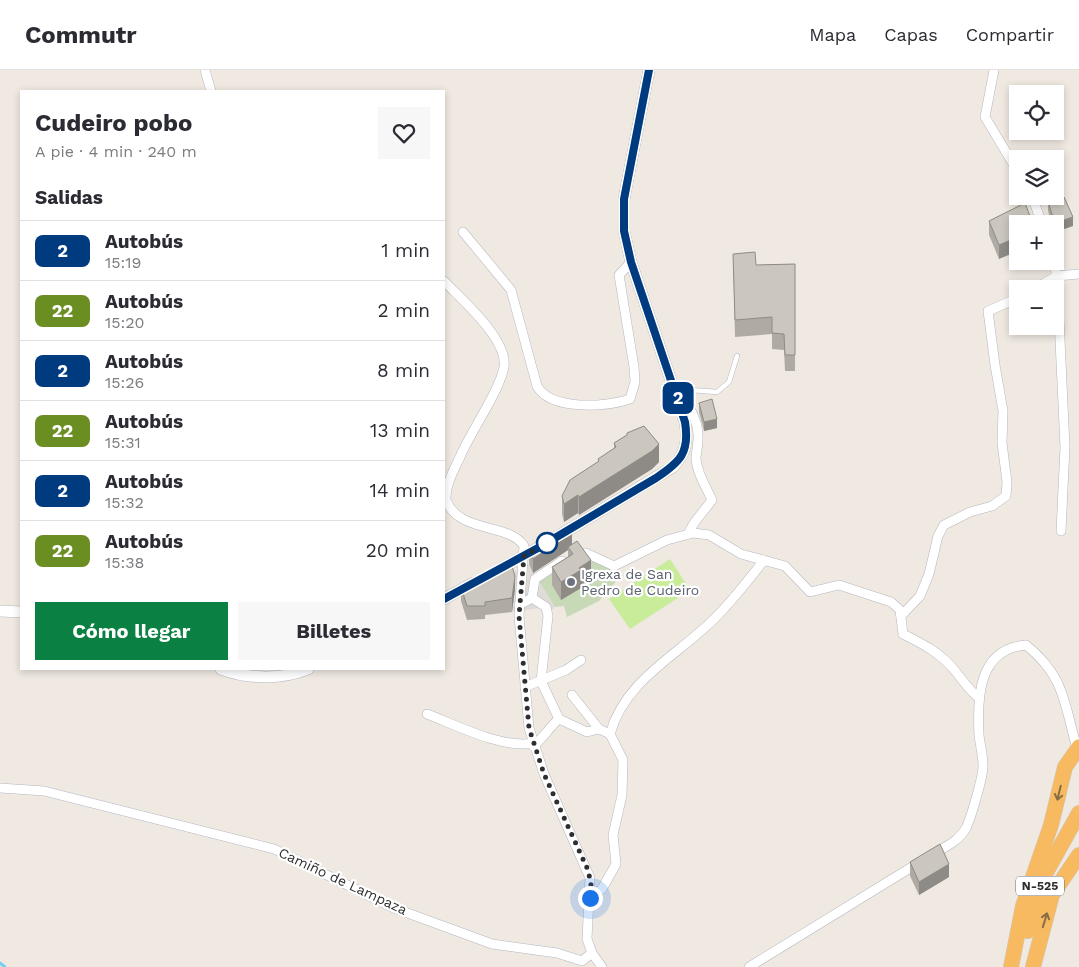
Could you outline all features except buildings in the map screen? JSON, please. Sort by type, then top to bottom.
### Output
[{"type":"highway","points":[[1011,967],[1023,906],[1051,825],[1065,767],[1078,748]]},
{"type":"highway","name":"N-525","points":[[1021,967],[1030,920],[1044,876],[1079,812]]},
{"type":"highway","points":[[1033,967],[1052,895],[1079,855]]},
{"type":"street","points":[[205,70],[211,90]]},
{"type":"street","points":[[994,70],[985,117],[1009,157]]},
{"type":"street","points":[[445,598],[524,556],[656,478],[680,459],[686,446],[686,431],[675,389],[631,262],[624,231],[624,199],[651,72]]},
{"type":"street","points":[[463,232],[511,290],[537,386],[546,398],[554,401],[596,404],[618,403],[630,398],[635,382],[634,367],[619,275],[631,262]]},
{"type":"street","points":[[1055,270],[1065,447],[1061,531]]},
{"type":"street","points":[[1050,280],[1057,276],[1079,274]]},
{"type":"street","points":[[445,282],[490,330],[500,346],[504,360],[500,378],[469,435],[449,482],[446,500],[452,511],[464,520],[522,542],[524,546],[519,605],[525,687],[533,745],[544,774],[588,870],[591,884],[587,939],[592,953],[602,967]]},
{"type":"street","points":[[901,616],[920,596],[929,574],[938,536],[944,526],[970,512],[992,506],[1006,496],[1007,482],[1002,443],[1004,411],[995,365],[988,311],[1009,302]]},
{"type":"street","points":[[675,389],[690,405],[695,418],[699,437],[696,459],[698,470],[712,500],[690,528],[689,534]]},
{"type":"street","points":[[532,598],[535,579],[576,552],[586,553],[614,566],[666,540],[689,534],[709,535],[741,554],[785,566],[810,592],[840,585],[891,602],[900,610],[903,634],[936,650],[956,672],[969,691],[979,698]]},
{"type":"street","points":[[590,898],[602,889],[616,864],[613,835],[622,794],[623,760],[610,734],[614,719],[642,678],[713,620],[764,560]]},
{"type":"street","points":[[519,605],[532,598]]},
{"type":"street","points":[[532,598],[546,607],[548,616],[542,681],[564,721],[587,732],[599,730]]},
{"type":"street","points":[[0,612],[20,612]]},
{"type":"street","points":[[749,967],[960,838],[966,828],[983,767],[979,735],[979,689],[986,670],[998,656],[1015,646],[1026,646],[1042,658],[1058,682],[1065,697],[1068,719],[1078,748]]},
{"type":"street","points":[[525,687],[566,670],[581,660]]},
{"type":"street","points":[[224,670],[238,674],[264,676],[292,674],[305,670]]},
{"type":"street","points":[[572,695],[583,712],[599,730],[610,734]]},
{"type":"street","points":[[427,714],[487,737],[521,746],[533,745],[544,738],[552,725],[583,712]]},
{"type":"street","name":"Camiño de Lampaza","points":[[0,788],[44,791],[274,849],[394,908],[492,944],[558,953],[582,961],[592,953]]},
{"type":"lane","points":[[675,389],[717,392],[729,382],[737,356]]},
{"type":"green space","points":[[583,555],[604,564],[619,578],[599,601],[567,617],[564,606],[555,607],[537,579]]},
{"type":"green space","points":[[670,559],[690,590],[630,629],[609,599]]},
{"type":"shaded area","points":[[529,564],[555,607],[544,617],[540,608],[512,612],[516,593],[510,574]]},
{"type":"waterway","points":[[0,963],[5,967]]},
{"type":"bus line","name":"2","points":[[445,598],[538,548],[656,478],[673,467],[680,459],[686,446],[685,422],[631,262],[624,231],[624,199],[649,70]]},
{"type":"place","name":"Igrexa de San Pedro de Cudeiro","points":[[571,582]]},
{"type":"route","points":[[547,543],[555,538],[524,556],[520,588],[519,616],[522,670],[529,728],[533,746],[544,774],[588,870],[591,884],[590,898]]}]
